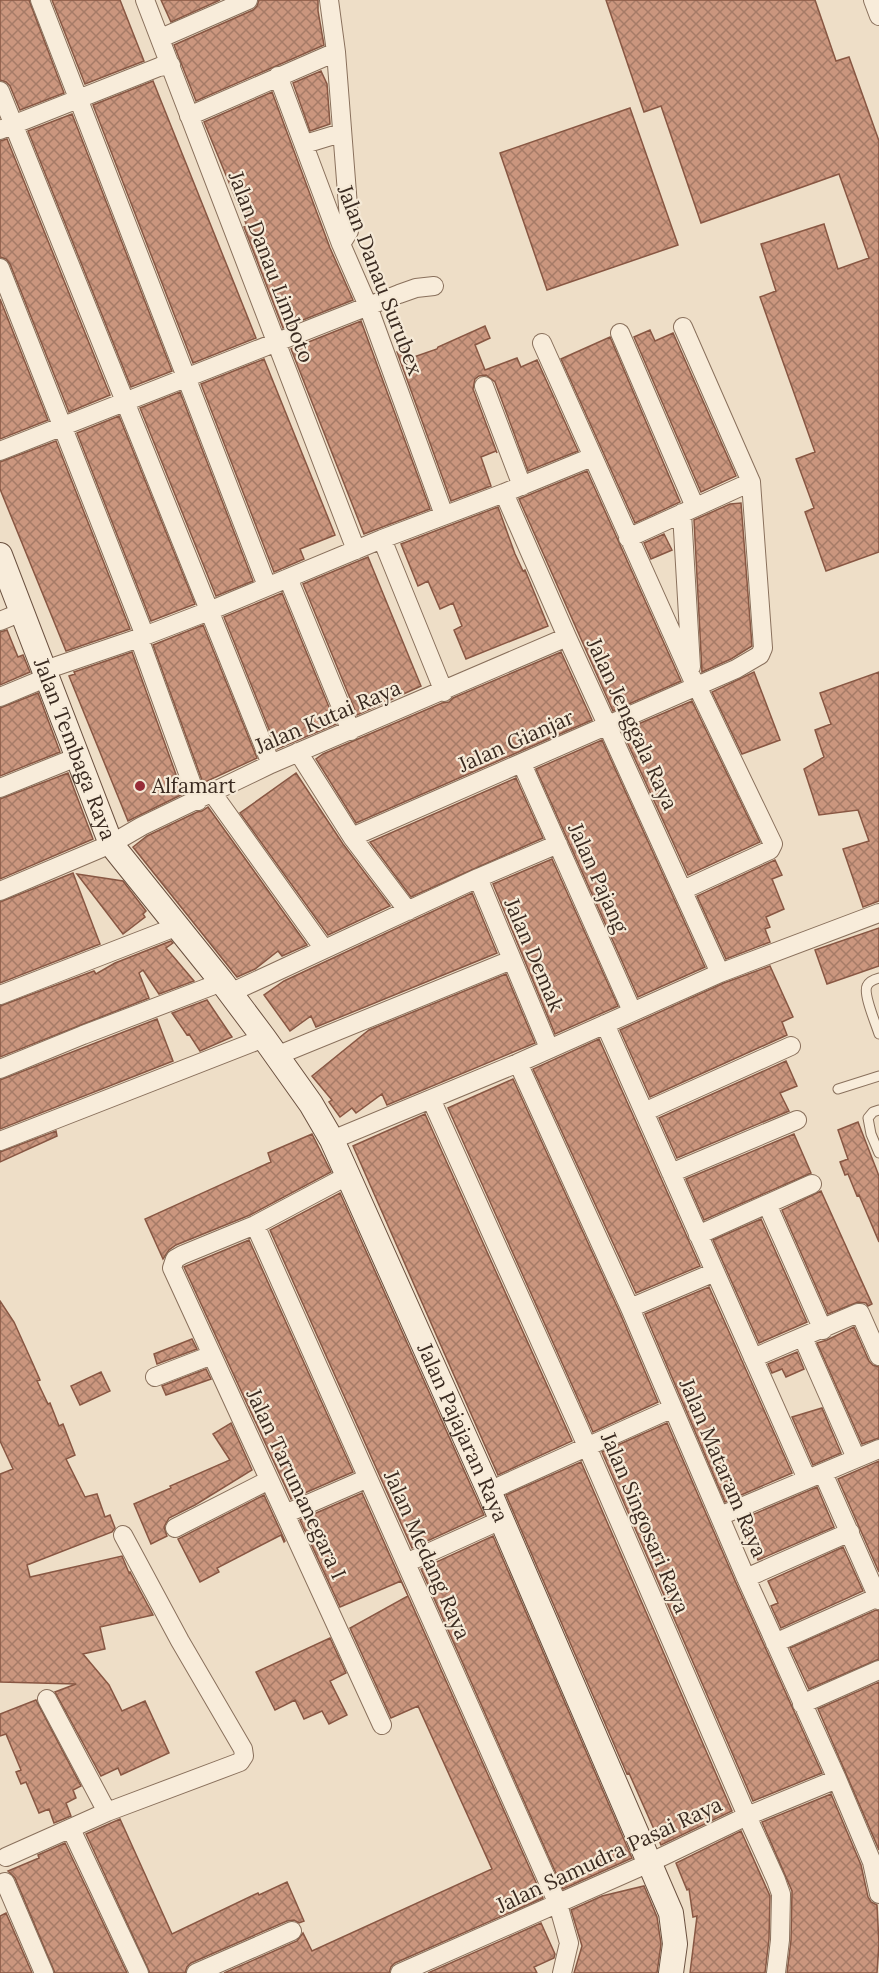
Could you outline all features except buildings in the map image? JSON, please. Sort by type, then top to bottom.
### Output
[{"type":"street","points":[[40,0],[267,586]]},
{"type":"street","name":"Jalan Danau Limboto","points":[[145,0],[356,550]]},
{"type":"street","points":[[161,38],[248,0]]},
{"type":"street","points":[[329,0],[336,52],[349,219],[349,231],[341,244]]},
{"type":"street","points":[[873,0],[879,16]]},
{"type":"street","points":[[189,116],[336,52]]},
{"type":"street","points":[[7,127],[159,67],[171,65]]},
{"type":"street","name":"Jalan Danau Surubex","points":[[278,76],[341,244],[368,306],[441,508]]},
{"type":"street","points":[[0,91],[7,127],[125,402],[271,764]]},
{"type":"street","points":[[305,144],[341,133]]},
{"type":"street","points":[[0,268],[206,797],[324,949]]},
{"type":"street","points":[[0,451],[368,306],[416,288],[434,286]]},
{"type":"street","name":"Jalan Gianjar","points":[[352,837],[522,764],[694,682],[736,669],[757,657],[763,648],[751,482],[683,327]]},
{"type":"street","points":[[620,333],[688,510],[694,682]]},
{"type":"street","points":[[542,344],[694,682],[773,844],[770,850],[683,890]]},
{"type":"street","points":[[484,386],[522,486]]},
{"type":"street","points":[[0,697],[46,673],[209,611],[382,539],[441,508],[504,493],[592,457]]},
{"type":"street","points":[[628,538],[751,482]]},
{"type":"street","name":"Jalan Jenggala Raya","points":[[504,493],[567,638],[720,973]]},
{"type":"street","points":[[382,539],[444,692]]},
{"type":"street","name":"Jalan Tembaga Raya","points":[[0,555],[111,844],[178,926]]},
{"type":"street","points":[[288,578],[351,731]]},
{"type":"street","points":[[0,621],[22,612]]},
{"type":"street","name":"Jalan Kutai Raya","points":[[0,891],[111,844],[134,830],[271,764],[567,638]]},
{"type":"street","points":[[298,753],[352,837],[408,911]]},
{"type":"street","points":[[0,788],[77,757]]},
{"type":"street","name":"Jalan Pajang","points":[[522,764],[632,1011]]},
{"type":"street","points":[[0,1069],[83,1035],[226,988],[324,949],[558,844]]},
{"type":"street","name":"Jalan Demak","points":[[478,878],[549,1048]]},
{"type":"street","points":[[332,1140],[518,1063],[720,973],[879,913]]},
{"type":"street","points":[[0,995],[178,926]]},
{"type":"street","name":"Jalan Pajajaran Raya","points":[[178,926],[311,1104],[349,1175],[489,1491],[671,1913],[675,1932],[671,1973]]},
{"type":"street","points":[[0,1141],[511,960]]},
{"type":"street","points":[[605,1024],[753,1358],[815,1476],[850,1532],[878,1599],[775,1643]]},
{"type":"street","points":[[644,1112],[791,1046]]},
{"type":"street","name":"Jalan Mataram Raya","points":[[518,1063],[630,1308],[746,1578],[837,1779],[872,1862],[879,1894]]},
{"type":"street","name":"Jalan Singosari Raya","points":[[431,1099],[588,1448],[776,1880],[781,1894],[780,1940],[776,1973]]},
{"type":"street","points":[[671,1173],[797,1120]]},
{"type":"street","points":[[255,1225],[349,1175]]},
{"type":"street","points":[[698,1235],[812,1184]]},
{"type":"street","points":[[767,1204],[823,1330]]},
{"type":"street","name":"Jalan Tarumanegara I","points":[[255,1225],[182,1255],[174,1261],[173,1272],[382,1725]]},
{"type":"street","name":"Jalan Medang Raya","points":[[255,1225],[558,1904],[569,1943],[562,1973]]},
{"type":"street","points":[[630,1308],[715,1272]]},
{"type":"street","points":[[753,1358],[860,1313],[879,1356]]},
{"type":"street","points":[[803,1338],[856,1458]]},
{"type":"street","points":[[155,1377],[212,1355]]},
{"type":"street","points":[[489,1491],[673,1408]]},
{"type":"street","points":[[720,1516],[856,1458],[877,1454]]},
{"type":"street","points":[[285,1514],[368,1478]]},
{"type":"street","points":[[175,1528],[269,1480]]},
{"type":"street","points":[[406,1563],[501,1520]]},
{"type":"street","points":[[746,1578],[850,1532]]},
{"type":"street","points":[[6,1857],[69,1825],[240,1761],[244,1756],[243,1749],[171,1625],[123,1535]]},
{"type":"street","points":[[802,1704],[879,1670]]},
{"type":"street","points":[[47,1699],[106,1812]]},
{"type":"street","name":"Jalan Samudra Pasai Raya","points":[[400,1973],[649,1863],[747,1816],[837,1779]]},
{"type":"street","points":[[69,1825],[139,1973]]},
{"type":"street","points":[[5,1882],[44,1973]]},
{"type":"street","points":[[196,1973],[291,1930]]},
{"type":"lane","points":[[879,978],[866,987],[866,994],[879,1034]]},
{"type":"lane","points":[[838,1089],[879,1076]]},
{"type":"lane","points":[[879,1110],[873,1112],[868,1118],[871,1134],[879,1153]]},
{"type":"place","name":"Alfamart","points":[[140,786]]}]
